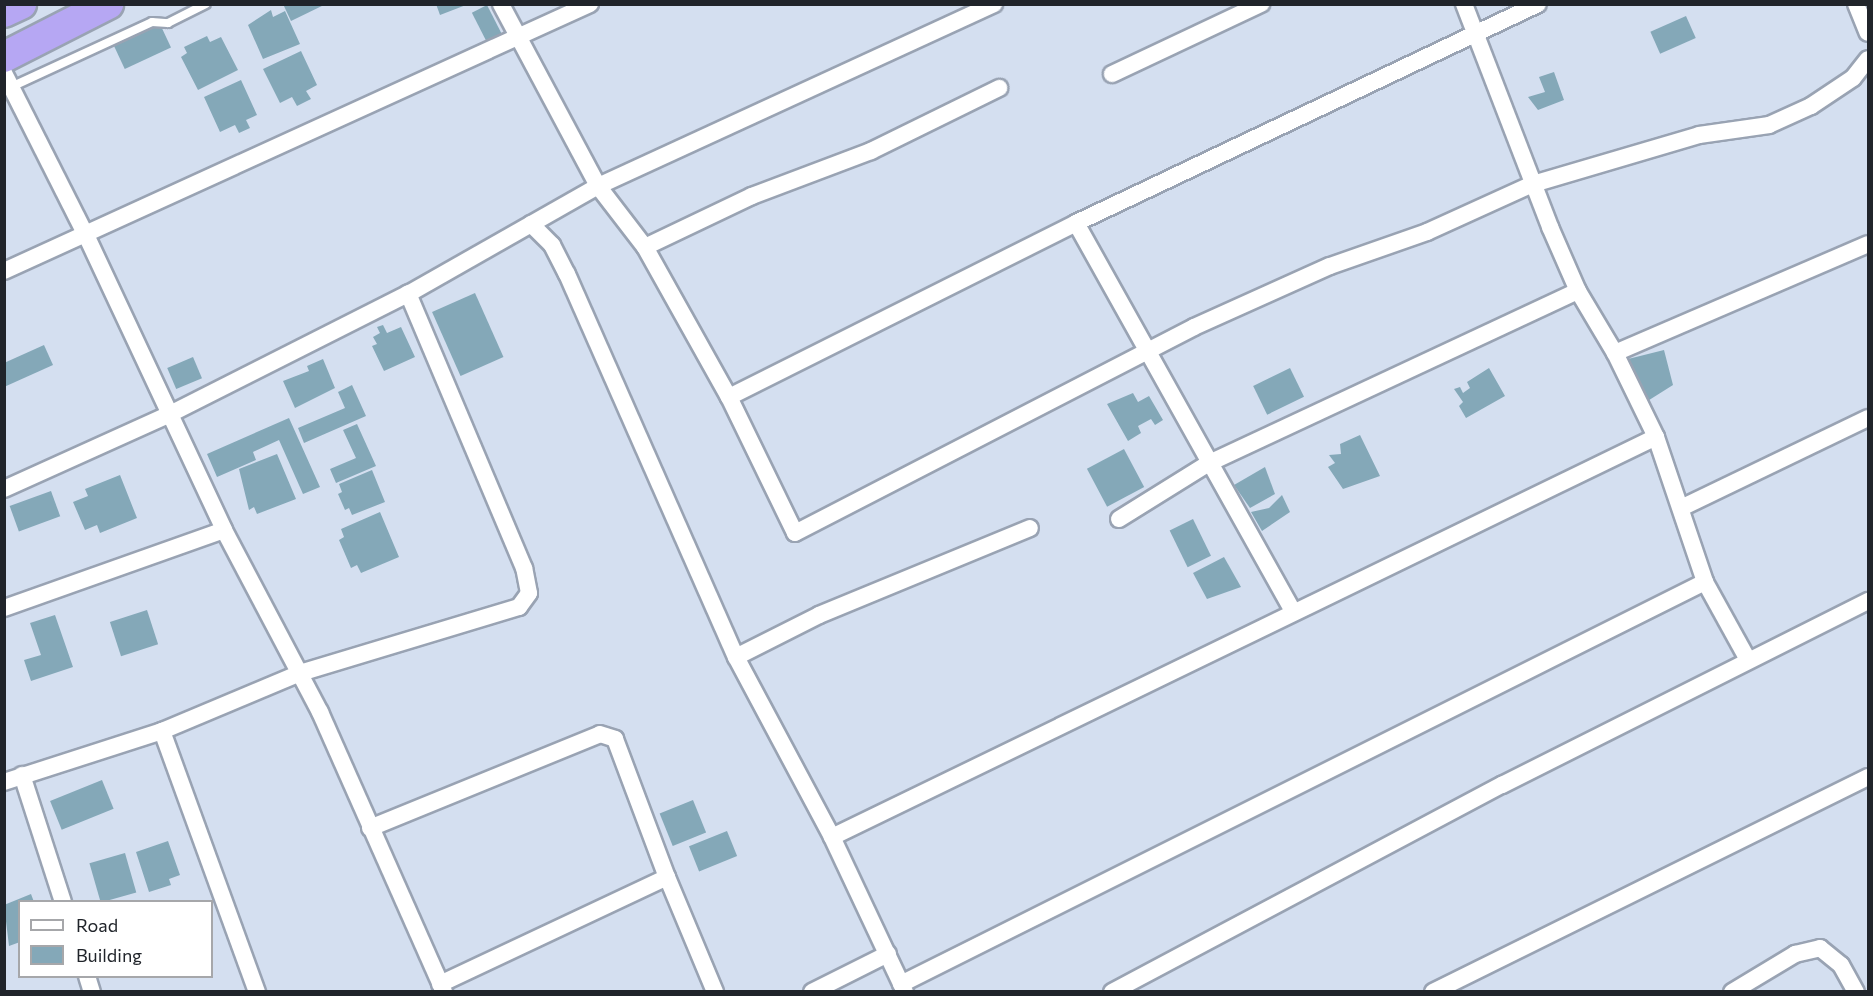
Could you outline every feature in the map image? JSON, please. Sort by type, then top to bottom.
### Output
[{"type":"highway","points":[[4,12],[21,4]]},
{"type":"highway","points":[[4,57],[108,4]]},
{"type":"street","points":[[501,4],[598,186],[645,247],[729,397],[795,533],[1148,351],[1330,266],[1426,232],[1533,184],[1699,135],[1769,125],[1810,106],[1853,78],[1869,59]]},
{"type":"street","points":[[4,271],[517,35],[590,4]]},
{"type":"street","points":[[4,489],[170,414],[408,294],[598,186],[994,4]]},
{"type":"street","points":[[1112,74],[1261,4]]},
{"type":"street","points":[[1464,4],[1478,35],[1533,184],[1578,291],[1615,353],[1656,437],[1683,507],[1705,582],[1748,660]]},
{"type":"street","points":[[729,397],[1076,223],[1478,35],[1538,4]]},
{"type":"street","points":[[1856,4],[1869,33]]},
{"type":"street","points":[[8,80],[86,235],[224,530],[300,673],[442,988],[667,877]]},
{"type":"street","points":[[645,247],[752,196],[871,151],[999,88]]},
{"type":"street","points":[[1076,223],[1293,611]]},
{"type":"street","points":[[531,224],[552,245],[567,274],[736,657],[832,837],[903,988],[1705,582]]},
{"type":"street","points":[[1615,353],[1869,244]]},
{"type":"street","points":[[1119,519],[1209,463],[1578,291]]},
{"type":"street","points":[[4,782],[162,731],[300,673],[519,607],[529,593],[524,568],[408,294]]},
{"type":"street","points":[[1683,507],[1869,417]]},
{"type":"street","points":[[832,837],[1293,611],[1656,437]]},
{"type":"street","points":[[736,657],[819,615],[1030,528]]},
{"type":"street","points":[[4,608],[224,530]]},
{"type":"street","points":[[1112,992],[1502,784],[1869,601]]},
{"type":"street","points":[[162,731],[257,992]]},
{"type":"street","points":[[370,828],[600,734],[615,739],[667,877],[716,992]]},
{"type":"street","points":[[22,775],[62,900]]},
{"type":"street","points":[[1433,992],[1869,777]]},
{"type":"street","points":[[1732,992],[1795,954],[1820,948],[1841,965],[1856,992]]},
{"type":"street","points":[[812,992],[888,954]]},
{"type":"lane","points":[[8,80],[152,22],[168,23],[206,4]]},
{"type":"building","points":[[283,4],[326,4],[291,21]]},
{"type":"building","points":[[436,4],[466,4],[466,5],[440,15]]},
{"type":"building","points":[[487,5],[502,35],[487,43],[472,13]]},
{"type":"building","points":[[271,10],[273,17],[285,11],[300,44],[263,59],[248,25]]},
{"type":"building","points":[[1686,16],[1696,38],[1660,54],[1650,32]]},
{"type":"building","points":[[160,24],[171,48],[125,69],[114,46]]},
{"type":"building","points":[[207,36],[210,42],[221,37],[238,70],[198,90],[181,57],[187,53],[184,47]]},
{"type":"building","points":[[301,51],[317,85],[306,91],[311,99],[297,106],[292,97],[280,103],[263,69]]},
{"type":"building","points":[[1554,72],[1564,100],[1538,110],[1528,97],[1545,92],[1539,77]]},
{"type":"building","points":[[241,80],[257,115],[246,120],[250,128],[239,133],[235,125],[220,132],[204,97]]},
{"type":"building","points":[[475,293],[503,357],[461,376],[432,312]]},
{"type":"building","points":[[383,325],[387,333],[401,327],[415,357],[384,371],[372,346],[377,344],[373,337],[380,333],[377,327]]},
{"type":"building","points":[[44,345],[53,365],[4,387],[4,363]]},
{"type":"building","points":[[1664,350],[1673,385],[1646,402],[1641,385],[1634,382],[1628,359]]},
{"type":"building","points":[[193,357],[202,378],[176,389],[167,368]]},
{"type":"building","points":[[323,359],[335,388],[295,408],[283,381],[309,371],[307,366]]},
{"type":"building","points":[[1290,368],[1304,397],[1267,415],[1253,386]]},
{"type":"building","points":[[1489,368],[1505,396],[1466,418],[1459,406],[1463,402],[1454,389],[1460,387],[1463,393],[1470,388],[1467,382]]},
{"type":"building","points":[[352,385],[366,416],[304,443],[298,428],[345,408],[338,392]]},
{"type":"building","points":[[1133,393],[1138,402],[1149,396],[1163,420],[1155,425],[1151,419],[1138,426],[1141,433],[1128,441],[1107,404]]},
{"type":"building","points":[[289,418],[320,487],[303,494],[279,440],[253,452],[256,460],[217,477],[207,454]]},
{"type":"building","points":[[357,424],[376,466],[336,483],[330,469],[356,458],[343,430]]},
{"type":"building","points":[[1360,435],[1380,476],[1343,489],[1328,467],[1335,463],[1329,455],[1341,454],[1340,444]]},
{"type":"building","points":[[1124,449],[1144,487],[1107,507],[1087,469]]},
{"type":"building","points":[[277,454],[296,499],[257,514],[254,507],[249,510],[239,469]]},
{"type":"building","points":[[1265,467],[1275,494],[1250,508],[1234,485]]},
{"type":"building","points":[[372,470],[385,502],[352,515],[349,508],[345,510],[338,494],[342,492],[339,484]]},
{"type":"building","points":[[120,475],[137,518],[100,533],[97,525],[85,530],[73,502],[88,496],[85,489]]},
{"type":"building","points":[[51,491],[60,516],[19,531],[10,506]]},
{"type":"building","points":[[1282,495],[1290,512],[1262,531],[1251,512],[1269,508]]},
{"type":"building","points":[[380,512],[399,557],[361,573],[357,565],[351,568],[339,540],[344,537],[341,529]]},
{"type":"building","points":[[1193,519],[1211,556],[1188,567],[1170,530]]},
{"type":"building","points":[[1224,557],[1241,587],[1207,599],[1193,573]]},
{"type":"building","points":[[147,610],[158,644],[121,656],[110,622]]},
{"type":"building","points":[[55,615],[73,667],[31,681],[24,660],[41,655],[30,623]]},
{"type":"building","points":[[102,780],[114,809],[62,830],[50,801]]},
{"type":"building","points":[[693,800],[706,832],[673,846],[660,813]]},
{"type":"building","points":[[727,831],[737,856],[699,871],[689,846]]},
{"type":"building","points":[[168,841],[180,875],[169,879],[171,885],[149,892],[136,852]]},
{"type":"building","points":[[125,853],[136,892],[110,900],[100,900],[89,863]]},
{"type":"building","points":[[31,894],[33,900],[18,900],[18,943],[9,946],[4,905]]}]
